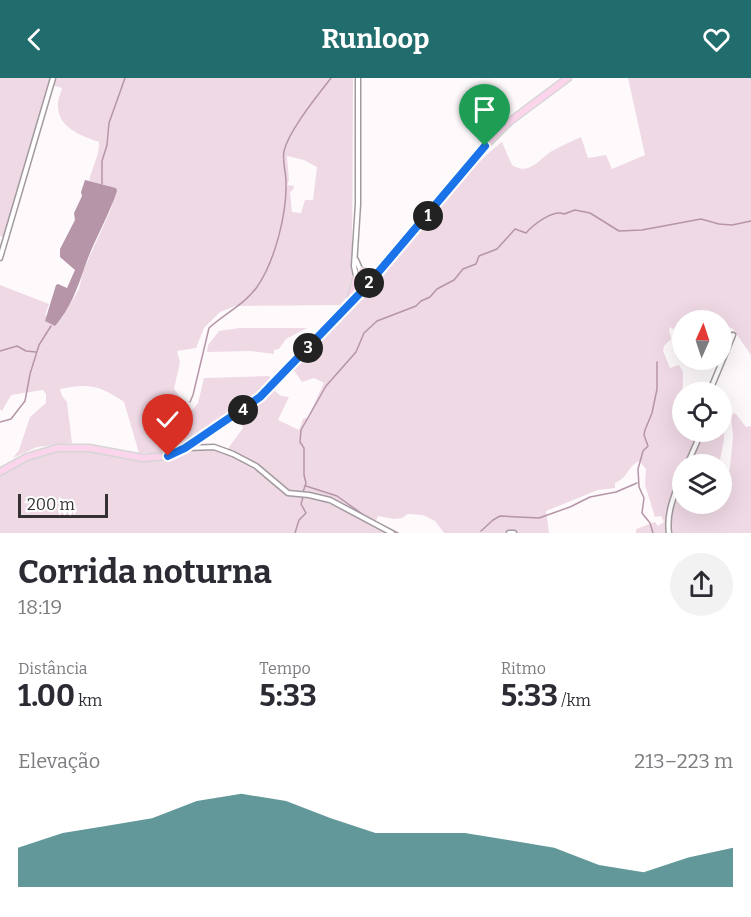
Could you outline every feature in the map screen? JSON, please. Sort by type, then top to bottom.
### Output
[{"type":"main road","points":[[0,472],[27,457],[57,448],[89,448],[143,458],[168,456],[185,448],[260,397],[365,288],[485,146],[509,122],[568,78]]},
{"type":"main road","points":[[362,271],[372,274],[381,270]]},
{"type":"main road","points":[[348,305],[356,279]]},
{"type":"street","points":[[0,258],[53,78]]},
{"type":"street","points":[[358,78],[356,279],[358,285],[365,288]]},
{"type":"street","points":[[356,260],[362,271],[365,288]]},
{"type":"street","points":[[714,382],[733,335]]},
{"type":"street","points":[[185,448],[214,447],[233,454],[256,466],[288,493],[330,500],[392,533]]},
{"type":"street","points":[[669,533],[668,522],[672,501]]},
{"type":"shaded area","points":[[0,78],[353,78],[352,280],[350,292],[341,305],[235,306],[220,312],[204,328],[196,348],[177,351],[180,362],[174,389],[185,403],[182,417],[186,418],[198,403],[204,378],[268,376],[272,378],[238,409],[208,430],[179,445],[160,452],[139,453],[124,402],[101,389],[79,386],[60,389],[67,402],[72,443],[37,447],[13,458],[19,450],[30,417],[46,403],[46,394],[43,390],[11,395],[2,411],[0,409],[0,285],[49,304],[45,315],[60,321],[79,289],[83,271],[111,209],[116,188],[89,181],[99,142],[72,130],[62,120],[58,104],[62,88],[52,85],[5,237],[0,236]],"holes":[[[287,156],[304,160],[317,167],[313,200],[305,200],[301,213],[292,212],[290,192],[294,186],[287,185],[289,180]]]},
{"type":"shaded area","points":[[628,78],[751,78],[751,355],[732,328],[732,310],[672,310],[672,328],[670,327],[669,330],[671,339],[664,346],[663,351],[670,368],[683,372],[683,382],[672,382],[672,442],[724,442],[721,454],[672,454],[672,514],[732,514],[732,415],[734,413],[746,427],[751,426],[751,533],[636,533],[636,529],[655,522],[658,526],[664,522],[661,516],[655,517],[645,485],[646,469],[639,461],[615,483],[615,488],[598,490],[546,511],[549,533],[444,533],[435,521],[423,515],[408,514],[394,519],[378,516],[375,523],[390,533],[0,533],[0,472],[43,451],[79,450],[122,457],[169,458],[209,448],[224,454],[243,428],[239,415],[274,390],[281,396],[289,397],[278,420],[299,430],[303,419],[308,417],[324,383],[314,378],[302,382],[293,369],[390,266],[462,180],[502,142],[512,165],[524,169],[534,165],[554,150],[581,137],[588,158],[606,155],[612,169],[645,155]]},
{"type":"shaded area","points":[[85,180],[116,188],[117,191],[79,284],[65,313],[55,326],[45,321],[56,285],[67,288],[75,270],[60,257],[60,249],[75,220],[74,213],[82,196]]},
{"type":"shaded area","points":[[240,328],[307,328],[286,339],[279,349],[274,350],[274,354],[251,351],[207,352],[208,345],[219,331]]},
{"type":"waterway","points":[[102,184],[102,161],[107,145],[109,123],[125,78]]},
{"type":"waterway","points":[[190,402],[209,328],[252,293],[269,264],[279,236],[286,194],[284,151],[298,123],[331,78]]},
{"type":"waterway","points":[[303,492],[306,483],[304,448],[300,442],[301,430],[326,386],[356,352],[364,333],[377,321],[416,306],[430,297],[437,289],[454,280],[463,269],[476,264],[479,256],[497,249],[515,229],[526,233],[549,216],[575,210],[590,213],[619,231],[642,230],[701,219],[732,225],[751,221]]},
{"type":"waterway","points":[[0,422],[11,419],[25,401],[39,345],[51,326]]},
{"type":"waterway","points":[[0,351],[17,346],[26,351],[36,352]]},
{"type":"waterway","points":[[653,533],[650,523],[642,513],[644,498],[639,487],[638,469],[643,451],[648,446],[644,435],[657,389],[657,362]]},
{"type":"waterway","points":[[481,531],[500,516],[539,518],[590,497],[616,492],[637,483]]},
{"type":"waterway","points":[[306,486],[337,496],[365,516]]},
{"type":"waterway","points":[[295,533],[299,520],[306,513],[301,504],[303,497]]},
{"type":"waterway","points":[[371,520],[398,533]]},
{"type":"route","points":[[168,456],[185,448],[260,397],[365,288],[485,146]]}]
